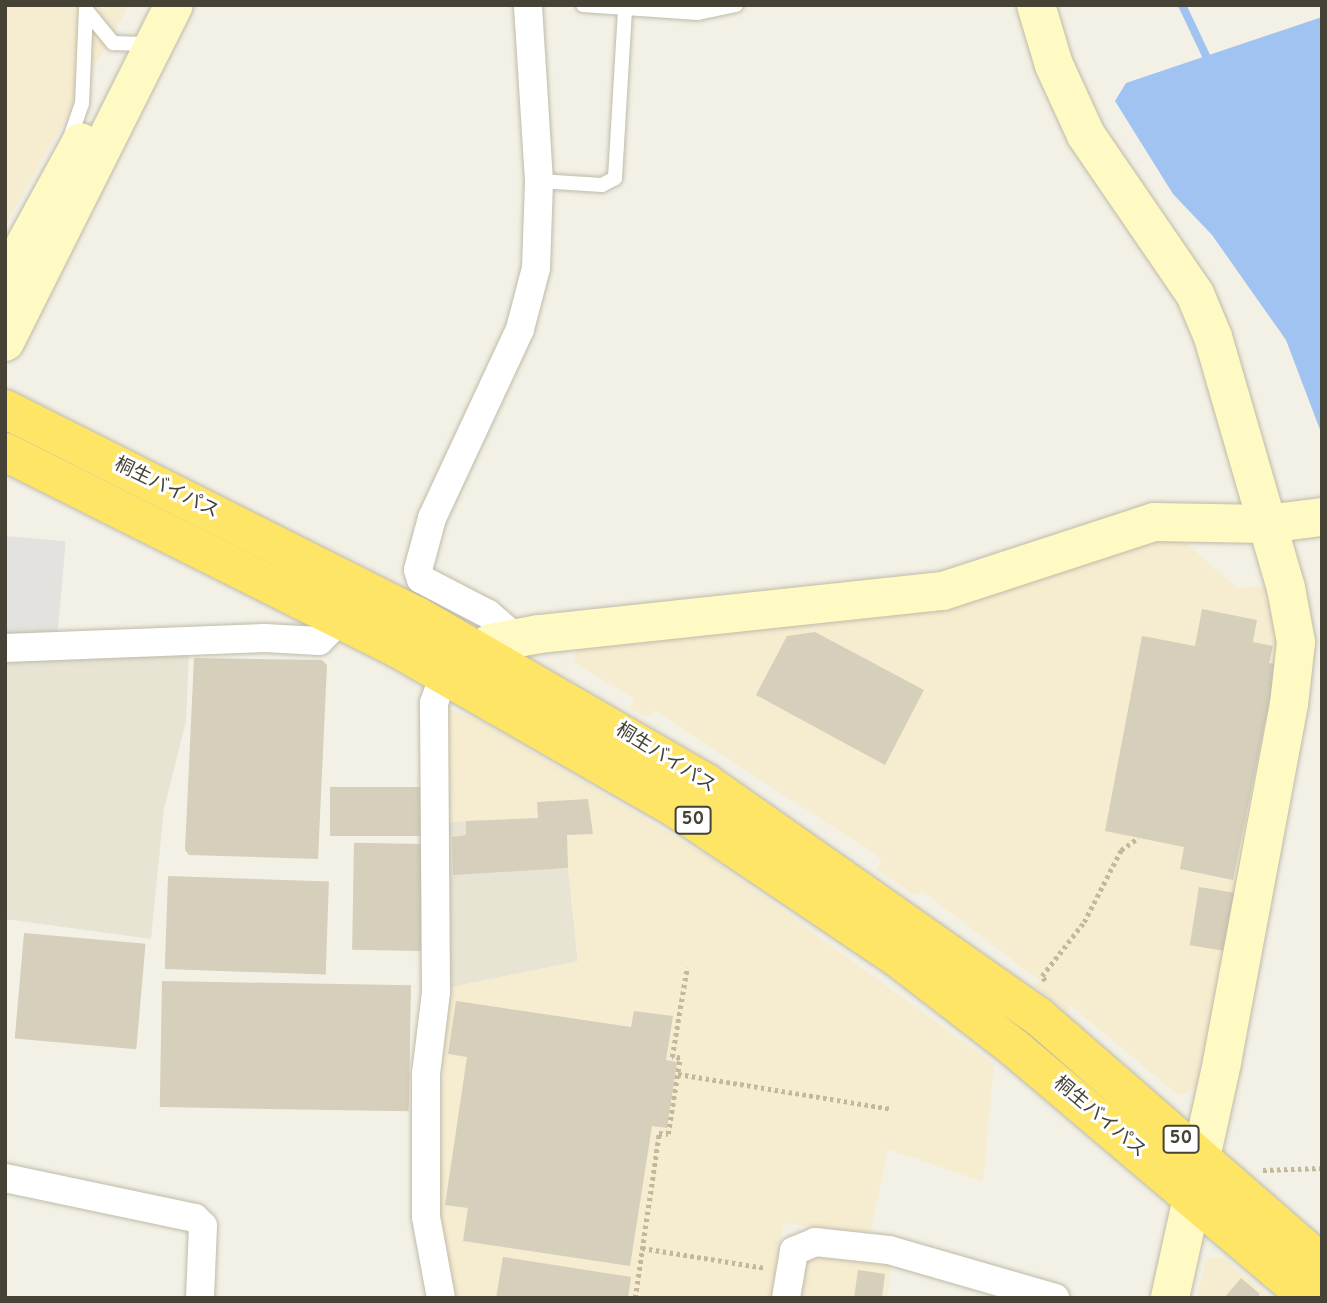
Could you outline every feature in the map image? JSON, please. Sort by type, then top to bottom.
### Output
[{"type":"highway","name":"桐生バイパス","points":[[5,409],[476,649],[706,783],[881,901],[1038,1016],[1322,1265]]},
{"type":"highway","name":"桐生バイパス","points":[[5,452],[444,674],[677,809],[830,911],[1017,1050],[1194,1196],[1309,1298]]},
{"type":"street","points":[[5,342],[142,45],[152,5]]},
{"type":"street","points":[[5,281],[46,198],[142,45],[174,5]]},
{"type":"street","points":[[516,638],[488,614],[421,579],[418,570],[432,519],[520,329],[539,247],[540,181],[527,5]]},
{"type":"street","points":[[1036,5],[1054,65],[1086,135],[1195,293],[1213,337],[1292,611],[1295,669],[1194,1196],[1170,1298]]},
{"type":"street","points":[[441,1298],[426,1217],[426,1074],[436,992],[434,704],[444,674],[476,649],[516,638],[943,592],[1154,522],[1267,524],[1322,517]]},
{"type":"street","points":[[5,648],[265,638],[319,641],[339,621]]},
{"type":"street","points":[[5,1178],[195,1218],[203,1226],[200,1298]]},
{"type":"street","points":[[786,1298],[794,1251],[815,1242],[889,1250],[1055,1298]]},
{"type":"lane","points":[[583,5],[698,13],[736,5]]},
{"type":"lane","points":[[86,8],[102,34],[142,45]]},
{"type":"lane","points":[[46,198],[82,104],[86,8]]},
{"type":"lane","points":[[540,181],[602,185],[615,178],[625,8]]},
{"type":"path","points":[[1036,992],[1045,982],[1042,976],[1084,922],[1121,850],[1138,838]]},
{"type":"path","points":[[672,1057],[687,967]]},
{"type":"path","points":[[635,1298],[660,1130],[668,1134],[680,1058],[672,1057],[666,1060]]},
{"type":"path","points":[[678,1074],[891,1109]]},
{"type":"path","points":[[1250,1170],[1322,1168]]},
{"type":"path","points":[[642,1248],[776,1270]]},
{"type":"shaded area","points":[[5,5],[129,5],[5,226]]},
{"type":"shaded area","points":[[1177,535],[1237,588],[1269,586],[1279,654],[1205,1049],[1195,1089],[1179,1096],[1070,1005],[1068,1012],[1034,985],[1040,981],[922,891],[914,895],[876,869],[882,862],[876,855],[655,711],[646,717],[630,708],[635,699],[574,663],[576,645],[998,587]]},
{"type":"shaded area","points":[[5,536],[66,541],[57,642],[5,637]]},
{"type":"shaded area","points":[[189,652],[186,721],[164,809],[151,939],[5,919],[5,658]]},
{"type":"shaded area","points":[[449,709],[479,720],[709,857],[994,1064],[983,1182],[888,1149],[870,1235],[784,1223],[771,1298],[455,1298],[439,1204],[446,988],[578,961],[568,869],[541,869],[538,818],[442,822],[443,716]]},
{"type":"shaded area","points":[[538,818],[568,868],[578,962],[446,988],[442,822]]},
{"type":"shaded area","points":[[819,1255],[891,1265],[887,1298],[797,1298],[802,1265]]},
{"type":"shaded area","points":[[1222,1257],[1270,1298],[1197,1298],[1205,1259]]},
{"type":"water","points":[[1322,17],[1322,435],[1286,340],[1212,235],[1173,194],[1115,101],[1126,83]]},
{"type":"building","points":[[1202,609],[1257,620],[1253,642],[1273,646],[1269,663],[1277,664],[1233,880],[1180,869],[1184,847],[1105,831],[1142,636],[1195,646]]},
{"type":"building","points":[[815,632],[924,690],[885,765],[756,695],[787,636]]},
{"type":"building","points":[[194,658],[322,660],[327,665],[318,859],[189,855],[185,850]]},
{"type":"building","points":[[330,787],[422,787],[422,836],[330,836]]},
{"type":"building","points":[[588,799],[593,834],[567,835],[568,868],[453,875],[452,837],[466,835],[466,821],[538,818],[537,802]]},
{"type":"building","points":[[354,843],[423,844],[421,951],[352,950]]},
{"type":"building","points":[[168,876],[329,882],[326,975],[165,969]]},
{"type":"building","points":[[1199,887],[1235,893],[1225,951],[1190,945]]},
{"type":"building","points":[[24,933],[146,944],[136,1049],[15,1039]]},
{"type":"building","points":[[162,981],[411,985],[409,1111],[160,1107]]},
{"type":"building","points":[[456,1001],[631,1027],[634,1011],[673,1016],[666,1060],[677,1062],[667,1128],[652,1126],[630,1266],[463,1241],[468,1208],[445,1205],[467,1057],[448,1054]]},
{"type":"building","points":[[503,1257],[631,1277],[628,1298],[496,1298]]},
{"type":"building","points":[[858,1270],[885,1274],[882,1298],[854,1298]]},
{"type":"building","points":[[1241,1278],[1260,1294],[1257,1298],[1224,1298]]},
{"type":"waterway","points":[[1182,5],[1211,66]]}]
